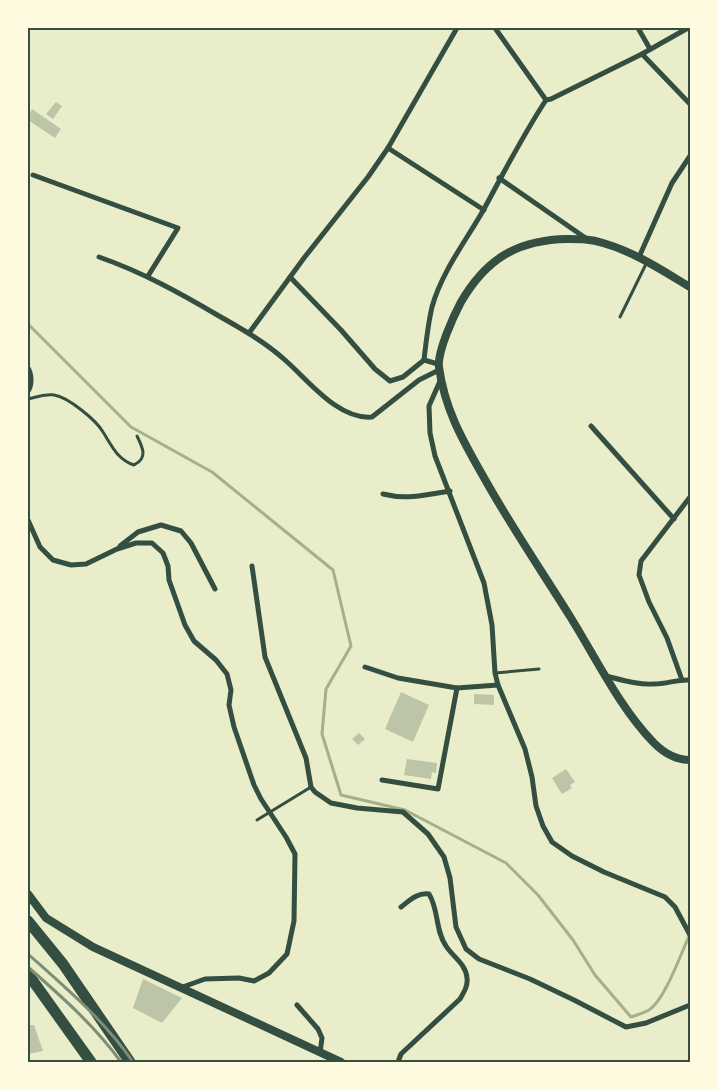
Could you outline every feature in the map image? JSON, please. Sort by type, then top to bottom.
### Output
[{"type":"highway","points":[[28,921],[63,964],[130,1062]]},
{"type":"highway","points":[[28,974],[91,1062]]},
{"type":"street","points":[[249,334],[388,148],[457,28]]},
{"type":"street","points":[[495,28],[546,100]]},
{"type":"street","points":[[638,28],[650,49]]},
{"type":"street","points":[[290,277],[376,369],[390,381],[402,377],[424,360],[432,305],[454,258],[484,210],[499,178],[546,100],[642,54],[688,28]]},
{"type":"street","points":[[642,54],[690,104]]},
{"type":"street","points":[[388,148],[484,210]]},
{"type":"street","points":[[639,257],[672,183],[690,156]]},
{"type":"street","points":[[33,176],[178,228],[148,276]]},
{"type":"street","points":[[499,178],[588,239]]},
{"type":"street","points":[[690,287],[647,261],[605,243],[588,239],[540,240],[519,247],[496,260],[478,277],[451,320],[439,367],[452,421],[498,504],[606,676],[634,718],[655,744],[667,754],[690,760]]},
{"type":"street","points":[[99,257],[148,276],[249,334],[285,360],[313,388],[337,406],[364,418],[372,417],[419,380],[439,367]]},
{"type":"street","points":[[424,360],[439,367]]},
{"type":"street","points":[[28,368],[31,387],[28,391]]},
{"type":"street","points":[[442,378],[429,406],[430,433],[435,456],[484,583],[492,625],[495,673],[498,685],[525,749],[532,777],[536,806],[543,826],[552,842],[572,856],[604,872],[665,897],[675,907],[690,935]]},
{"type":"street","points":[[591,426],[674,519]]},
{"type":"street","points":[[384,494],[408,498],[450,491]]},
{"type":"street","points":[[682,680],[667,638],[639,575],[641,561],[690,497]]},
{"type":"street","points":[[28,520],[40,547],[53,560],[71,565],[86,564],[117,549],[136,543],[152,544],[163,553],[168,566],[169,580],[184,626],[194,641],[216,660],[227,674],[231,690],[229,705],[234,727],[254,785],[295,854],[294,921],[287,954],[269,973],[254,981],[239,978],[205,979],[178,988]]},
{"type":"street","points":[[117,549],[138,532],[160,525],[181,531],[190,543],[215,589]]},
{"type":"street","points":[[252,566],[265,657],[306,758],[311,787],[331,803],[357,808],[404,812],[428,834],[444,857],[450,878],[456,927],[466,949],[479,959],[574,1000],[626,1027],[646,1023],[690,1005]]},
{"type":"street","points":[[365,667],[398,678],[457,688],[498,685]]},
{"type":"street","points":[[606,676],[632,682],[655,684],[690,680]]},
{"type":"street","points":[[382,780],[438,789],[457,688]]},
{"type":"street","points":[[398,1062],[400,1054],[460,999],[466,988],[467,978],[465,968],[440,936],[433,902],[429,894],[424,893],[415,896],[401,907]]},
{"type":"street","points":[[28,894],[46,918],[93,947],[341,1062]]},
{"type":"street","points":[[297,1005],[318,1030],[322,1038],[320,1053]]},
{"type":"lane","points":[[620,317],[647,261]]},
{"type":"lane","points":[[28,399],[55,395],[75,406],[102,430],[118,455],[125,462],[134,465],[140,462],[143,457],[143,448],[137,436]]},
{"type":"lane","points":[[495,673],[540,669]]},
{"type":"lane","points":[[257,820],[311,787]]},
{"type":"building","points":[[56,102],[62,106],[53,119],[46,114]]},
{"type":"building","points":[[32,109],[61,129],[55,138],[28,120],[28,112],[30,113]]},
{"type":"building","points":[[401,692],[429,705],[413,742],[385,729]]},
{"type":"building","points":[[474,694],[494,695],[494,705],[474,704]]},
{"type":"building","points":[[359,733],[365,739],[358,745],[352,739]]},
{"type":"building","points":[[407,759],[437,763],[436,773],[432,772],[431,779],[404,775]]},
{"type":"building","points":[[566,769],[575,782],[570,785],[572,788],[562,794],[552,778]]},
{"type":"building","points":[[143,979],[182,998],[162,1023],[133,1008]]},
{"type":"building","points":[[28,1025],[34,1025],[43,1051],[28,1054]]},
{"type":"waterway","points":[[28,324],[131,427],[212,472],[333,570],[351,646],[326,689],[322,734],[341,795],[405,810],[506,863],[538,895],[573,940],[595,975],[631,1017],[649,1010],[661,997],[690,934]]},
{"type":"railway","points":[[28,954],[97,1018],[133,1062]]},
{"type":"railway","points":[[28,967],[89,1024],[121,1062]]}]
